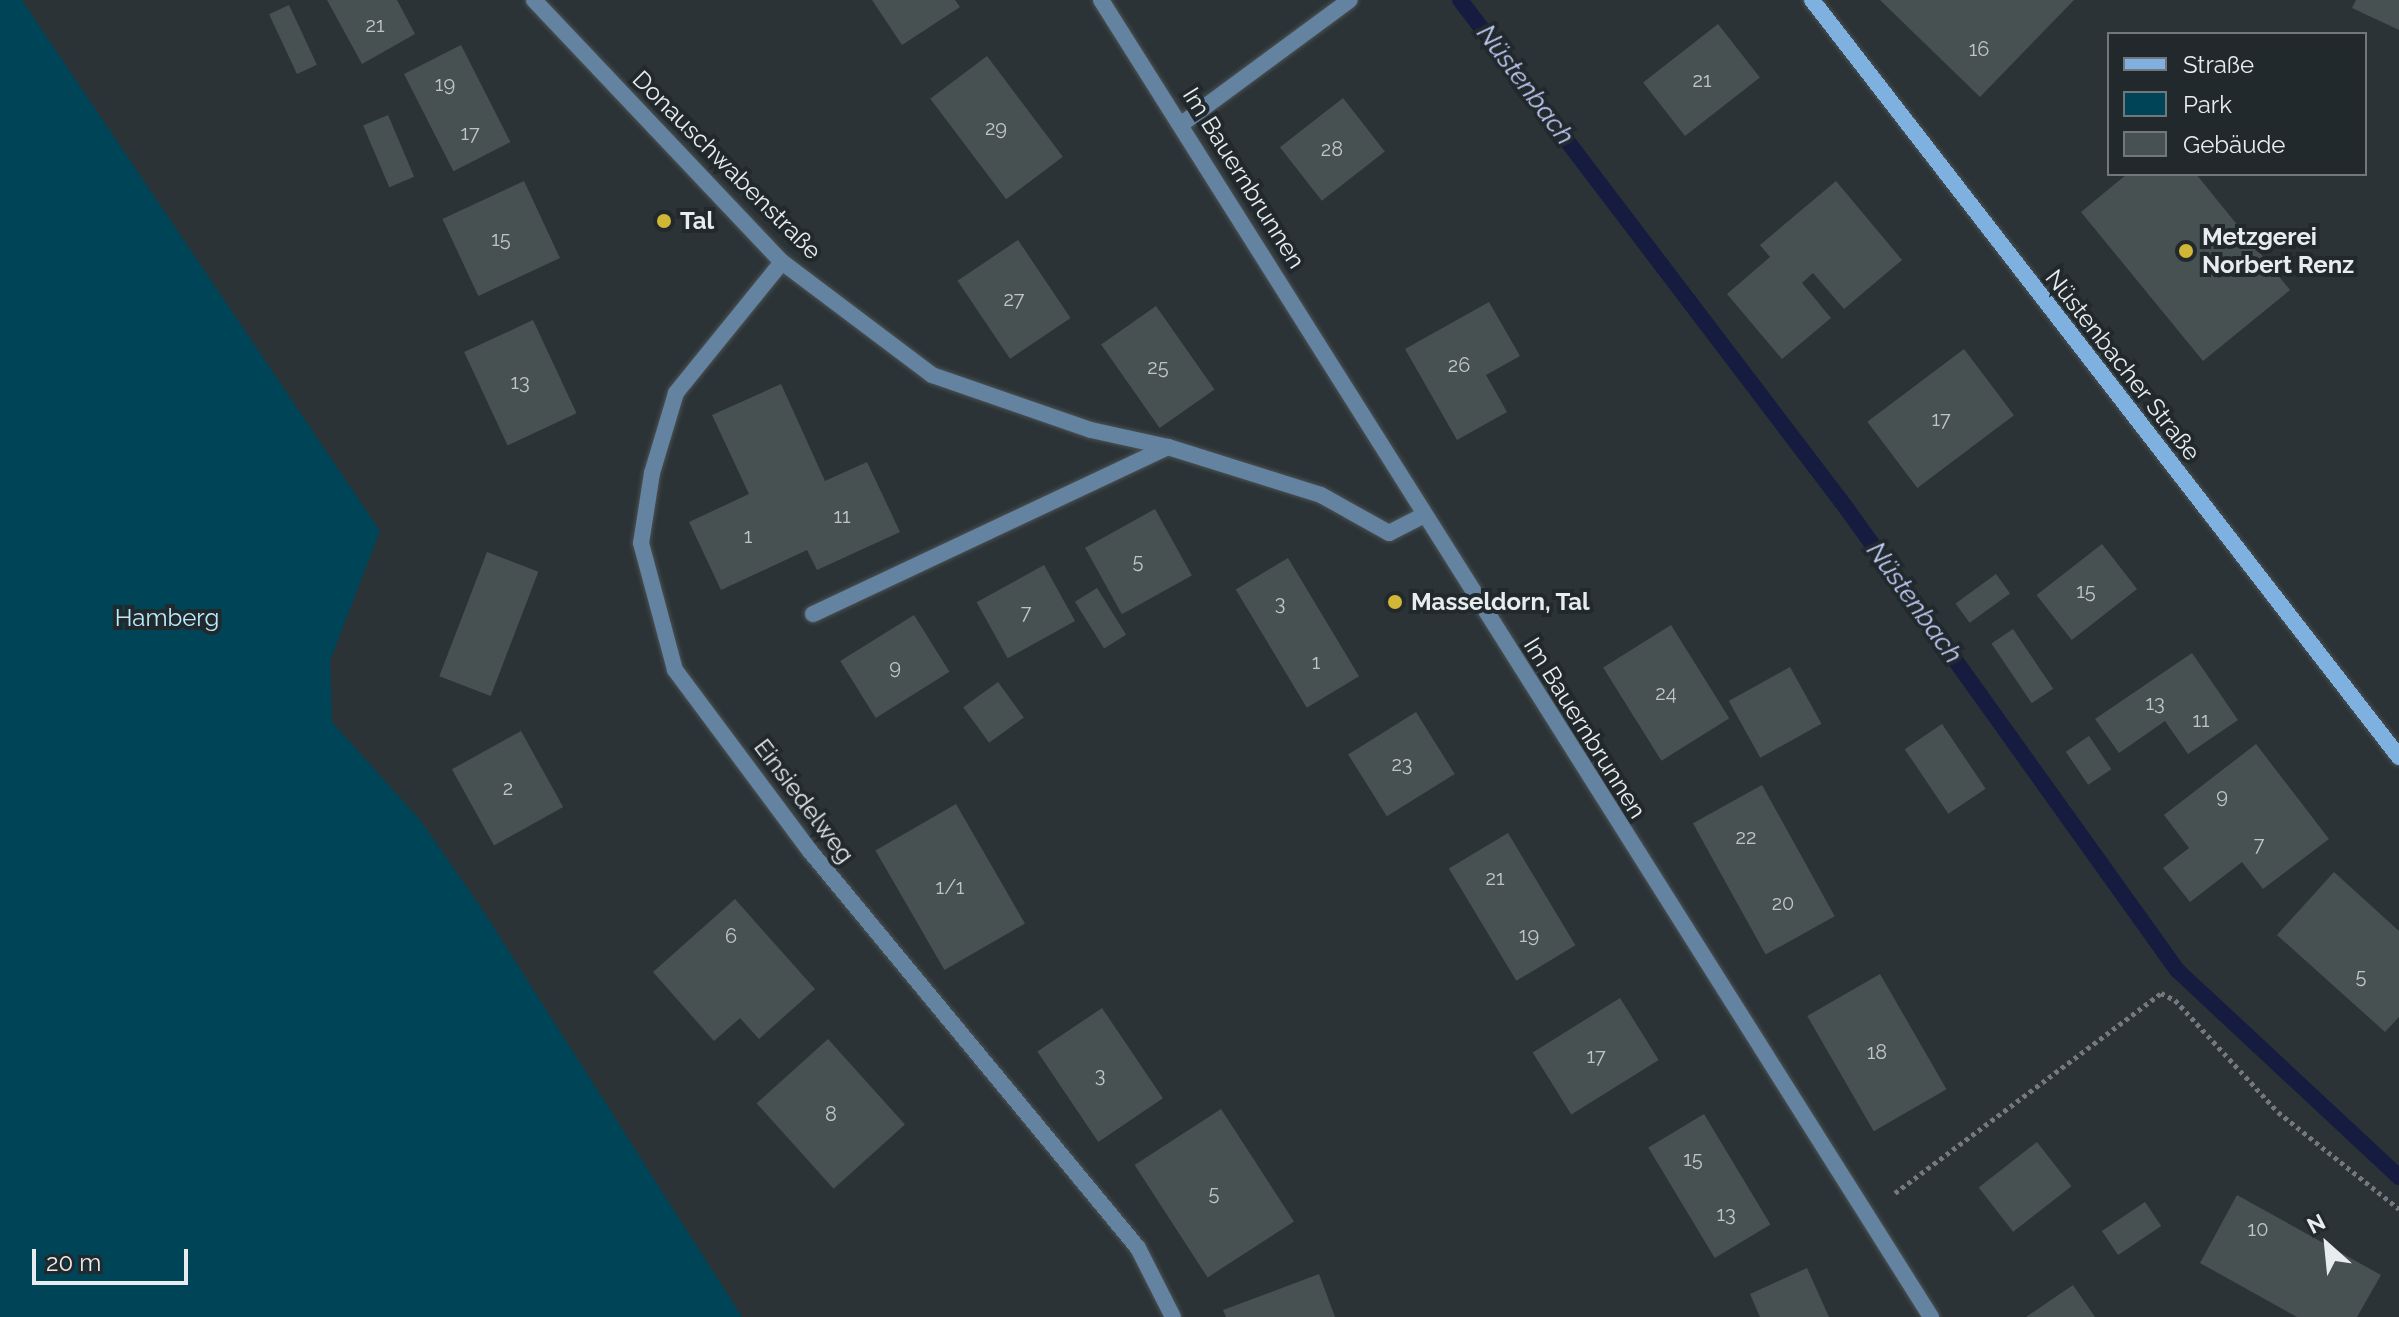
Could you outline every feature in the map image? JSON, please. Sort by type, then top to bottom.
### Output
[{"type":"main road","name":"Nüstenbacher Straße","points":[[1812,0],[2399,757]]},
{"type":"street","name":"Donauschwabenstraße","points":[[534,0],[782,262],[932,375],[1091,430],[1168,447],[1321,495],[1389,533],[1423,516]]},
{"type":"street","name":"Im Bauernbrunnen","points":[[1101,0],[1183,123],[1423,516],[1931,1317]]},
{"type":"street","points":[[1183,123],[1350,0]]},
{"type":"street","name":"Einsiedelweg","points":[[782,262],[676,393],[652,473],[641,543],[675,670],[810,851],[1138,1248],[1173,1317]]},
{"type":"street","points":[[813,614],[1168,447]]},
{"type":"path","points":[[1865,1216],[2161,993],[2175,1000],[2278,1112],[2399,1209]]},
{"type":"green space","name":"Hamberg","points":[[0,0],[22,0],[380,531],[330,661],[332,722],[421,821],[484,912],[742,1317],[0,1317]]},
{"type":"building","points":[[327,0],[397,0],[415,34],[362,64]]},
{"type":"building","points":[[872,0],[955,0],[960,7],[902,45]]},
{"type":"building","points":[[1880,0],[2074,0],[1980,97]]},
{"type":"building","points":[[2356,0],[2399,0],[2399,30],[2352,8]]},
{"type":"building","points":[[289,5],[317,65],[297,74],[269,14]]},
{"type":"building","points":[[1718,24],[1760,78],[1685,136],[1643,82]]},
{"type":"building","points":[[461,45],[510,142],[453,171],[404,74]]},
{"type":"building","points":[[987,56],[1063,157],[1006,199],[930,99]]},
{"type":"building","points":[[1343,98],[1385,152],[1322,201],[1280,147]]},
{"type":"building","points":[[388,115],[414,177],[389,187],[363,126]]},
{"type":"building","name":"Metzgerei Norbert Renz","points":[[2125,176],[2198,176],[2290,290],[2203,361],[2081,212]]},
{"type":"building","points":[[524,181],[560,258],[478,296],[442,219]]},
{"type":"building","points":[[1836,181],[1902,260],[1844,309],[1813,273],[1802,283],[1831,318],[1782,359],[1727,294],[1770,257],[1760,245]]},
{"type":"building","points":[[1018,240],[1071,318],[1010,359],[957,281]]},
{"type":"building","points":[[1489,302],[1520,356],[1486,375],[1507,412],[1457,440],[1405,349]]},
{"type":"building","points":[[1156,306],[1215,390],[1160,428],[1101,344]]},
{"type":"building","points":[[533,320],[577,413],[508,445],[464,352]]},
{"type":"building","points":[[1964,349],[2014,415],[1917,488],[1867,422]]},
{"type":"building","points":[[781,384],[825,481],[867,462],[900,532],[817,570],[807,550],[721,590],[689,522],[749,494],[712,415]]},
{"type":"building","points":[[1155,509],[1192,575],[1122,614],[1085,548]]},
{"type":"building","points":[[2102,544],[2137,589],[2072,640],[2037,595]]},
{"type":"building","points":[[487,552],[538,572],[491,696],[439,676]]},
{"type":"building","points":[[1288,558],[1359,676],[1307,708],[1236,589]]},
{"type":"building","points":[[1044,565],[1075,621],[1008,658],[977,602]]},
{"type":"building","points":[[1996,574],[2010,593],[1970,623],[1956,603]]},
{"type":"building","points":[[1097,588],[1126,635],[1104,648],[1075,602]]},
{"type":"building","points":[[914,615],[950,672],[876,718],[840,661]]},
{"type":"building","points":[[1671,625],[1729,718],[1661,761],[1603,667]]},
{"type":"building","points":[[2013,629],[2053,689],[2032,703],[1991,644]]},
{"type":"building","points":[[2192,653],[2238,720],[2188,754],[2165,721],[2119,753],[2095,719]]},
{"type":"building","points":[[1790,667],[1822,724],[1760,758],[1729,701]]},
{"type":"building","points":[[998,682],[1024,718],[989,743],[963,707]]},
{"type":"building","points":[[1416,712],[1455,774],[1387,816],[1348,754]]},
{"type":"building","points":[[1942,724],[1986,789],[1948,814],[1905,749]]},
{"type":"building","points":[[521,731],[563,807],[494,845],[452,769]]},
{"type":"building","points":[[2089,736],[2111,769],[2088,785],[2066,752]]},
{"type":"building","points":[[2256,744],[2329,839],[2263,889],[2242,862],[2190,902],[2163,868],[2189,848],[2164,815]]},
{"type":"building","points":[[1762,785],[1835,916],[1766,954],[1693,823]]},
{"type":"building","points":[[956,804],[1025,924],[944,970],[875,850]]},
{"type":"building","points":[[1508,833],[1575,945],[1516,981],[1449,869]]},
{"type":"building","points":[[2334,872],[2399,931],[2399,1017],[2385,1032],[2277,935]]},
{"type":"building","points":[[735,899],[815,989],[759,1039],[740,1018],[714,1041],[653,972]]},
{"type":"building","points":[[1880,974],[1946,1089],[1874,1131],[1807,1016]]},
{"type":"building","points":[[1620,998],[1659,1060],[1571,1114],[1533,1053]]},
{"type":"building","points":[[1102,1008],[1163,1098],[1098,1142],[1037,1052]]},
{"type":"building","points":[[828,1039],[905,1124],[834,1189],[757,1103]]},
{"type":"building","points":[[1221,1109],[1294,1221],[1208,1277],[1135,1165]]},
{"type":"building","points":[[1704,1114],[1770,1225],[1715,1258],[1648,1147]]},
{"type":"building","points":[[2037,1142],[2071,1186],[2013,1232],[1979,1188]]},
{"type":"building","points":[[2237,1195],[2381,1275],[2357,1317],[2297,1317],[2200,1263]]},
{"type":"building","points":[[2145,1202],[2161,1226],[2118,1255],[2102,1231]]},
{"type":"building","points":[[1807,1268],[1829,1317],[1760,1317],[1750,1294]]},
{"type":"building","points":[[1319,1274],[1335,1317],[1226,1317],[1223,1310]]},
{"type":"building","points":[[2073,1285],[2095,1317],[2026,1317]]},
{"type":"waterway","name":"Nüstenbach","points":[[1460,0],[1847,509],[2177,970],[2399,1177]]},
{"type":"place","name":"Tal","points":[[664,221]]},
{"type":"place","name":"Metzgerei Norbert Renz","points":[[2186,251]]},
{"type":"place","name":"Masseldorn, Tal","points":[[1395,602]]}]
